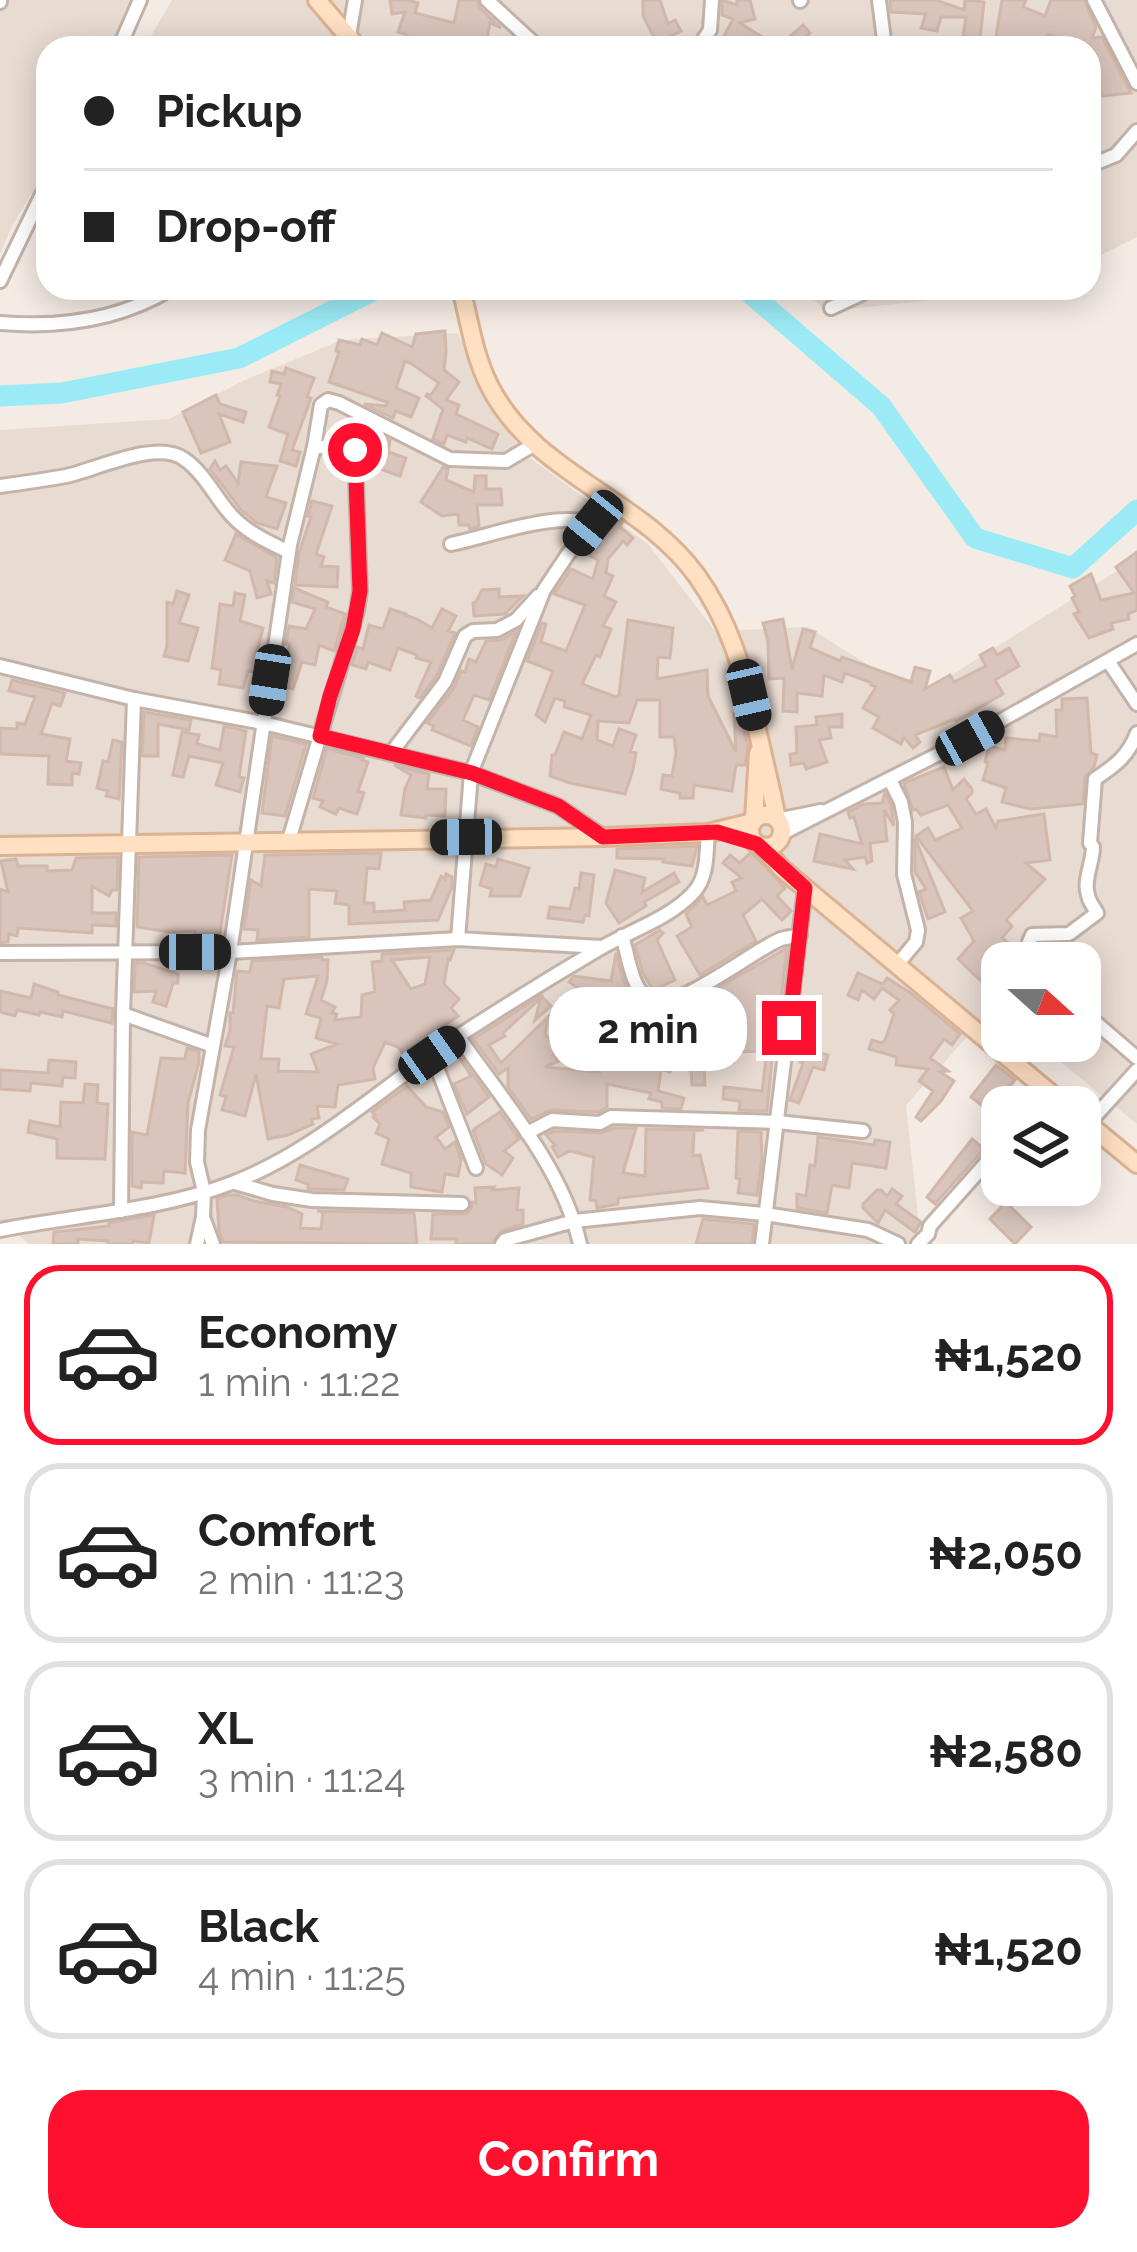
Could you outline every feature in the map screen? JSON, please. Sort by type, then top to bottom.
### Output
[{"type":"street","points":[[124,36],[140,0]]},
{"type":"street","points":[[317,0],[349,36]]},
{"type":"street","points":[[354,36],[355,0]]},
{"type":"street","points":[[487,0],[526,36]]},
{"type":"street","points":[[706,36],[712,0]]},
{"type":"street","points":[[880,0],[884,36]]},
{"type":"street","points":[[1094,0],[1137,83]]},
{"type":"street","points":[[1101,161],[1116,155],[1137,130]]},
{"type":"street","points":[[0,281],[36,205]]},
{"type":"street","points":[[0,241],[21,234]]},
{"type":"street","points":[[0,323],[94,320],[149,300]]},
{"type":"street","points":[[463,300],[489,385],[507,415],[557,465],[638,518],[676,550],[714,603],[738,652],[779,828],[802,885],[762,1244]]},
{"type":"street","points":[[831,308],[848,300]]},
{"type":"street","points":[[197,1244],[204,1192],[196,1162],[198,1130],[230,952],[289,552],[321,405],[328,400],[339,403],[450,459],[506,460],[533,445]]},
{"type":"street","points":[[289,840],[360,591],[355,450],[314,447]]},
{"type":"street","points":[[0,486],[71,475],[121,458],[176,454],[197,471],[244,527],[289,552]]},
{"type":"street","points":[[392,752],[445,682],[465,636],[516,620],[612,501]]},
{"type":"street","points":[[451,544],[569,518],[593,523]]},
{"type":"street","points":[[458,939],[472,773],[544,590]]},
{"type":"street","points":[[712,832],[770,846],[779,828],[890,780],[1137,644]]},
{"type":"street","points":[[1108,661],[1137,704]]},
{"type":"street","points":[[0,666],[472,773],[558,806],[603,837]]},
{"type":"street","points":[[121,1211],[134,699]]},
{"type":"street","points":[[1029,942],[1032,935],[1069,934],[1097,913],[1087,885],[1094,856],[1090,844],[1095,778],[1129,753],[1137,733]]},
{"type":"street","points":[[759,740],[751,836],[781,868],[1041,1086]]},
{"type":"street","points":[[890,780],[905,822],[904,874],[918,929],[916,942],[896,966]]},
{"type":"street","points":[[0,846],[603,837],[712,832],[769,815],[779,828]]},
{"type":"street","points":[[0,1230],[204,1192],[282,1159],[458,1036],[680,905],[698,890],[712,832]]},
{"type":"street","points":[[622,937],[632,978],[655,1005],[689,993],[780,940],[800,935]]},
{"type":"street","points":[[0,953],[230,952],[458,939],[602,947]]},
{"type":"street","points":[[123,1014],[213,1046]]},
{"type":"street","points":[[1101,1027],[1137,1058]]},
{"type":"street","points":[[458,1036],[538,1149],[574,1221],[580,1244]]},
{"type":"street","points":[[432,1055],[476,1168]]},
{"type":"street","points":[[1101,1105],[1137,1070]]},
{"type":"street","points":[[527,1132],[552,1120],[600,1123],[611,1117],[777,1122],[863,1131]]},
{"type":"street","points":[[1101,1135],[1137,1165]]},
{"type":"street","points":[[926,1241],[930,1226],[981,1169]]},
{"type":"street","points":[[234,1182],[312,1200],[462,1204]]},
{"type":"street","points":[[502,1244],[574,1221],[700,1208],[868,1230],[898,1244]]},
{"type":"street","points":[[203,1217],[213,1244]]},
{"type":"shaded area","points":[[0,0],[131,0],[117,36],[36,36],[36,186],[0,254]]},
{"type":"shaded area","points":[[172,0],[1137,0],[1137,237],[1101,255],[1101,36],[151,36]]},
{"type":"shaded area","points":[[813,300],[932,300],[829,311]]},
{"type":"shaded area","points":[[458,333],[496,418],[530,458],[648,544],[715,631],[808,627],[918,696],[1120,569],[1137,550],[1137,1124],[1101,1095],[1101,1086],[1090,1086],[1061,1062],[1101,1062],[1101,942],[981,942],[981,1021],[906,1105],[921,1244],[29,1244],[0,1220],[0,430],[169,419],[247,379],[342,340]]},
{"type":"building","points":[[390,0],[408,0],[418,3],[415,13],[454,23],[459,0],[477,0],[501,28],[490,23],[487,36],[407,36],[398,32],[405,12],[392,14]]},
{"type":"building","points":[[643,0],[660,0],[668,24],[675,20],[681,31],[653,36],[643,16]]},
{"type":"building","points":[[722,0],[737,5],[737,0],[750,0],[755,19],[740,23],[761,36],[724,36],[733,19],[722,15]]},
{"type":"building","points":[[890,0],[936,0],[964,10],[965,0],[984,2],[980,36],[963,36],[966,17],[941,17],[937,31],[921,28],[926,14],[891,12]]},
{"type":"building","points":[[1002,0],[1026,0],[1023,7],[1045,16],[1051,0],[1084,0],[1096,27],[1093,36],[996,36]]},
{"type":"building","points":[[803,25],[810,33],[807,36],[790,36]]},
{"type":"building","points":[[1101,37],[1102,37],[1131,93],[1101,96]]},
{"type":"building","points":[[445,331],[444,370],[459,382],[446,400],[459,405],[456,414],[498,434],[492,449],[467,438],[466,442],[447,435],[444,444],[433,439],[443,409],[426,396],[439,383],[405,361],[396,388],[419,398],[411,417],[396,411],[393,418],[364,404],[386,406],[387,402],[329,382],[339,340],[360,345],[362,339],[377,345],[382,333],[412,347],[416,334]]},
{"type":"building","points":[[286,368],[314,378],[292,450],[300,452],[296,466],[280,461],[288,434],[269,427],[281,384],[270,382],[272,371],[284,374]]},
{"type":"building","points":[[216,395],[220,404],[246,412],[243,422],[219,414],[230,442],[201,453],[183,412]]},
{"type":"building","points":[[367,429],[390,440],[388,452],[406,458],[400,476],[366,464],[370,453],[364,446]]},
{"type":"building","points":[[215,461],[220,470],[226,466],[238,483],[241,462],[277,466],[266,497],[286,503],[277,529],[257,523],[241,510],[210,469]]},
{"type":"building","points":[[443,467],[448,469],[446,480],[474,492],[475,476],[486,476],[486,489],[501,489],[502,505],[477,505],[479,526],[470,529],[459,525],[458,514],[442,516],[421,502]]},
{"type":"building","points":[[312,501],[332,506],[316,554],[324,557],[321,566],[338,567],[337,587],[295,585]]},
{"type":"building","points":[[613,517],[633,538],[627,545],[623,541],[608,559],[606,573],[613,576],[604,596],[616,602],[603,626],[611,629],[582,684],[619,695],[628,620],[673,628],[670,658],[658,657],[657,679],[707,670],[708,696],[736,752],[734,713],[739,712],[748,746],[745,765],[736,765],[732,791],[694,785],[693,798],[680,798],[680,793],[661,789],[663,775],[672,776],[676,753],[674,737],[660,737],[660,700],[637,700],[629,723],[598,721],[597,740],[613,746],[619,729],[636,735],[625,794],[550,776],[552,755],[564,732],[582,739],[591,715],[564,707],[565,701],[555,698],[545,722],[536,715],[553,671],[527,661],[542,623],[546,624],[541,642],[566,651],[585,605],[554,594],[571,569],[593,579],[598,560],[584,552]]},
{"type":"building","points":[[236,534],[277,558],[274,583],[267,581],[271,594],[257,598],[250,571],[225,560]]},
{"type":"building","points":[[1137,552],[1137,610],[1128,614],[1129,619],[1111,623],[1113,629],[1089,638],[1074,614],[1079,612],[1070,586],[1091,574],[1101,600],[1134,593],[1116,567]]},
{"type":"building","points":[[294,588],[345,614],[334,651],[319,645],[315,665],[302,662],[293,689],[280,685],[290,644],[286,644],[289,626],[306,629],[315,609],[292,602]]},
{"type":"building","points":[[499,589],[499,597],[523,596],[505,614],[474,616],[473,603],[482,590]]},
{"type":"building","points":[[177,591],[189,595],[179,623],[198,628],[188,661],[164,656],[167,602],[173,604]]},
{"type":"building","points":[[235,593],[245,595],[240,621],[263,628],[257,652],[263,654],[260,673],[248,671],[243,688],[219,684],[221,670],[212,668],[220,604],[233,606]]},
{"type":"building","points":[[390,609],[432,628],[442,609],[456,616],[448,631],[455,633],[436,677],[420,698],[416,696],[431,662],[417,655],[398,648],[390,670],[368,662],[366,669],[352,665],[357,647],[363,649],[369,625],[383,629]]},
{"type":"building","points":[[783,619],[792,669],[803,629],[815,632],[810,648],[840,661],[842,657],[911,682],[915,667],[930,671],[925,689],[950,675],[954,682],[986,666],[980,655],[993,648],[997,655],[1009,648],[1019,666],[995,680],[1003,694],[956,721],[915,735],[920,742],[913,748],[904,737],[901,744],[873,728],[879,717],[863,708],[876,687],[845,673],[842,682],[824,675],[822,696],[797,693],[797,712],[783,711],[784,678],[769,679],[763,623]]},
{"type":"building","points":[[516,632],[489,700],[474,695],[463,720],[478,727],[471,746],[432,730],[434,726],[427,723],[461,671],[465,672],[469,659],[476,662],[486,641]]},
{"type":"building","points":[[12,680],[65,693],[60,706],[52,703],[41,734],[70,739],[66,761],[81,763],[79,774],[72,773],[72,785],[48,784],[49,756],[0,754],[0,728],[17,729],[17,723],[25,724],[35,697],[9,691]]},
{"type":"building","points":[[1087,698],[1091,753],[1097,755],[1085,777],[1083,804],[1031,809],[1002,802],[1006,788],[983,780],[989,746],[1005,750],[1006,738],[1039,741],[1040,734],[1057,737],[1056,710],[1062,710],[1062,699]]},
{"type":"building","points":[[144,712],[191,720],[189,730],[158,724],[158,756],[142,756]]},
{"type":"building","points":[[842,714],[842,727],[829,727],[831,738],[819,740],[827,762],[806,769],[804,763],[791,765],[790,754],[797,753],[796,727],[817,725],[816,717]]},
{"type":"building","points":[[224,726],[246,731],[240,792],[216,785],[223,763],[189,756],[183,777],[173,775],[182,732],[199,735],[197,744],[220,750]]},
{"type":"building","points":[[272,736],[306,744],[285,816],[262,813]]},
{"type":"building","points":[[113,740],[122,742],[119,799],[97,788]]},
{"type":"building","points":[[327,749],[368,762],[358,791],[364,793],[357,814],[339,808],[336,814],[313,798]]},
{"type":"building","points":[[394,765],[429,774],[427,789],[446,789],[445,816],[401,815],[411,775]]},
{"type":"building","points":[[944,767],[953,790],[964,779],[972,789],[966,799],[976,814],[986,809],[996,828],[998,821],[1044,814],[1050,860],[1026,863],[1045,879],[1006,920],[1012,926],[1002,938],[1007,942],[981,942],[981,981],[958,959],[974,941],[961,918],[973,911],[916,836],[928,828],[935,840],[962,828],[948,805],[921,815],[913,810],[904,783]]},
{"type":"building","points":[[885,793],[894,826],[884,810],[887,841],[870,843],[872,861],[867,863],[865,857],[845,860],[853,869],[814,861],[820,834],[862,844],[848,812],[864,804],[882,803]]},
{"type":"building","points":[[915,838],[945,912],[928,919],[919,892],[926,889],[915,872]]},
{"type":"building","points":[[697,846],[692,866],[664,859],[617,858],[617,849]]},
{"type":"building","points":[[751,852],[785,888],[777,896],[791,911],[782,920],[762,899],[743,915],[756,941],[700,975],[677,936],[692,927],[686,914],[703,897],[707,905],[736,891],[732,882],[742,878],[723,863],[730,855],[740,863]]},
{"type":"building","points":[[381,853],[379,869],[367,868],[364,903],[374,903],[374,912],[405,910],[404,902],[431,900],[446,874],[452,877],[452,887],[438,920],[349,924],[349,905],[335,903],[337,891],[309,889],[309,937],[257,940],[258,930],[244,929],[251,880],[261,886],[265,855]]},
{"type":"building","points":[[232,855],[216,942],[194,942],[199,940],[195,931],[137,927],[139,857]]},
{"type":"building","points":[[118,857],[117,890],[109,896],[92,886],[92,913],[116,913],[116,926],[92,925],[92,933],[18,928],[17,936],[9,934],[8,942],[0,943],[0,889],[8,892],[1,861],[16,859],[18,866],[47,866],[47,871],[72,870],[76,858]]},
{"type":"building","points":[[498,859],[529,868],[520,896],[490,896],[492,889],[480,885],[486,864],[496,867]]},
{"type":"building","points":[[615,870],[645,878],[642,892],[674,873],[679,882],[619,923],[606,903]]},
{"type":"building","points":[[581,873],[594,875],[589,916],[583,922],[548,918],[550,907],[570,909]]},
{"type":"building","points":[[660,930],[663,933],[657,940],[675,980],[653,990],[635,945]]},
{"type":"building","points":[[787,948],[781,998],[774,1003],[779,1012],[767,1111],[739,1110],[740,1101],[723,1099],[724,1087],[762,1091],[767,1051],[735,1052],[733,1062],[723,1060],[727,1040],[737,1041],[736,1006],[701,1018],[705,1085],[692,1085],[688,1020],[670,1072],[661,1069],[658,1091],[684,1098],[681,1109],[662,1108],[662,1102],[649,1099],[651,1093],[607,1084],[607,1107],[598,1112],[551,1110],[531,1119],[508,1087],[508,1068],[499,1074],[473,1039],[541,996],[551,1006],[535,1020],[541,998],[505,1036],[489,1045],[501,1063],[548,1017],[545,1035],[559,1047],[553,1055],[559,1061],[545,1067],[599,1072],[586,1050],[578,1053],[572,1029],[624,1021],[588,1009],[594,991],[569,982],[574,976],[611,981],[616,953],[623,980],[641,1008],[658,1013],[695,1001]],"holes":[[[658,1014],[670,1047],[659,1043],[655,1054],[630,1045],[641,1015]]]},
{"type":"building","points":[[454,950],[444,984],[459,999],[451,1008],[458,1016],[403,1054],[385,1042],[373,1068],[375,1079],[338,1085],[335,1107],[317,1106],[319,1118],[311,1119],[313,1124],[288,1135],[268,1139],[256,1074],[245,1116],[222,1110],[226,1097],[220,1095],[234,1047],[225,1046],[237,971],[250,972],[252,961],[322,957],[328,960],[321,1000],[335,1007],[335,1020],[361,1017],[362,995],[375,992],[372,962],[382,961],[382,954]],"holes":[[[430,957],[425,984],[411,989],[392,960]],[[318,976],[306,1014],[321,1018],[316,1038],[337,1044],[311,1054],[318,1072],[278,1071],[279,1059],[261,1059],[267,1006],[279,1008],[284,979]]]},
{"type":"building","points":[[135,963],[178,974],[166,1006],[153,1002],[156,991],[134,992]]},
{"type":"building","points":[[858,973],[883,984],[887,978],[960,1034],[952,1045],[944,1039],[930,1058],[954,1081],[921,1121],[916,1117],[933,1091],[919,1081],[928,1069],[896,1065],[897,1057],[869,1049],[872,1040],[885,1040],[894,1014],[890,1010],[899,1000],[882,988],[874,999],[862,990],[858,1000],[848,995]]},
{"type":"building","points":[[34,984],[113,1009],[112,1023],[63,1011],[62,1017],[0,1012],[0,991],[31,998]]},
{"type":"building","points":[[187,1048],[199,1052],[199,1062],[188,1103],[185,1173],[164,1171],[163,1183],[132,1186],[132,1132],[147,1135],[161,1058],[185,1059]]},
{"type":"building","points":[[804,1049],[828,1055],[824,1070],[813,1067],[799,1103],[790,1100]]},
{"type":"building","points":[[456,1051],[489,1097],[467,1114],[454,1084],[471,1076],[458,1056],[447,1064],[445,1058]]},
{"type":"building","points":[[49,1060],[76,1062],[75,1078],[63,1077],[62,1086],[31,1083],[30,1091],[0,1089],[0,1070],[48,1073]]},
{"type":"building","points":[[996,1065],[1015,1080],[1010,1086],[981,1086],[981,1105],[971,1097]]},
{"type":"building","points":[[85,1084],[98,1085],[97,1103],[108,1104],[105,1159],[57,1158],[57,1139],[28,1132],[30,1121],[60,1127],[61,1102],[83,1103]]},
{"type":"building","points":[[407,1086],[426,1107],[443,1112],[449,1127],[436,1137],[445,1149],[455,1142],[461,1159],[458,1176],[445,1174],[442,1192],[411,1187],[411,1173],[382,1164],[389,1139],[376,1133],[380,1124],[372,1112]]},
{"type":"building","points":[[500,1112],[519,1139],[504,1151],[513,1158],[502,1175],[486,1164],[473,1130]]},
{"type":"building","points":[[636,1128],[623,1173],[645,1176],[646,1129],[704,1130],[694,1131],[693,1156],[700,1155],[708,1188],[618,1198],[618,1204],[597,1208],[596,1201],[590,1200],[594,1157],[570,1151],[558,1157],[546,1135],[554,1131],[601,1133]]},
{"type":"building","points":[[738,1131],[761,1132],[757,1195],[738,1193]]},
{"type":"building","points":[[818,1137],[874,1145],[875,1140],[890,1142],[886,1168],[852,1163],[849,1188],[832,1185],[827,1213],[797,1208],[797,1194],[806,1196],[810,1165],[815,1166]]},
{"type":"building","points":[[972,1139],[981,1146],[981,1152],[935,1204],[927,1197]]},
{"type":"building","points":[[300,1165],[348,1179],[344,1190],[308,1189],[308,1184],[296,1180]]},
{"type":"building","points":[[494,1187],[492,1190],[519,1188],[517,1210],[523,1210],[523,1224],[501,1231],[492,1244],[431,1239],[433,1214],[466,1214],[472,1202],[476,1203],[475,1188]]},
{"type":"building","points":[[892,1189],[902,1196],[896,1204],[921,1222],[915,1232],[885,1210],[878,1223],[863,1208],[877,1190],[887,1196]]},
{"type":"building","points":[[228,1195],[287,1207],[302,1214],[300,1228],[321,1229],[323,1212],[317,1211],[414,1213],[417,1244],[223,1242],[217,1199]]},
{"type":"building","points":[[1002,1206],[1010,1206],[1031,1227],[1015,1244],[990,1219]]},
{"type":"building","points":[[154,1215],[149,1243],[78,1239],[78,1244],[53,1244],[54,1232]]},
{"type":"building","points":[[703,1219],[754,1224],[752,1244],[696,1244]]},
{"type":"waterway","points":[[0,396],[62,393],[239,358],[354,300]]},
{"type":"waterway","points":[[758,300],[881,406],[975,538],[1073,568],[1137,510]]},
{"type":"route","points":[[355,450],[360,591],[320,736],[472,773],[558,806],[603,837],[717,832],[762,846],[805,888],[789,1028]]}]
